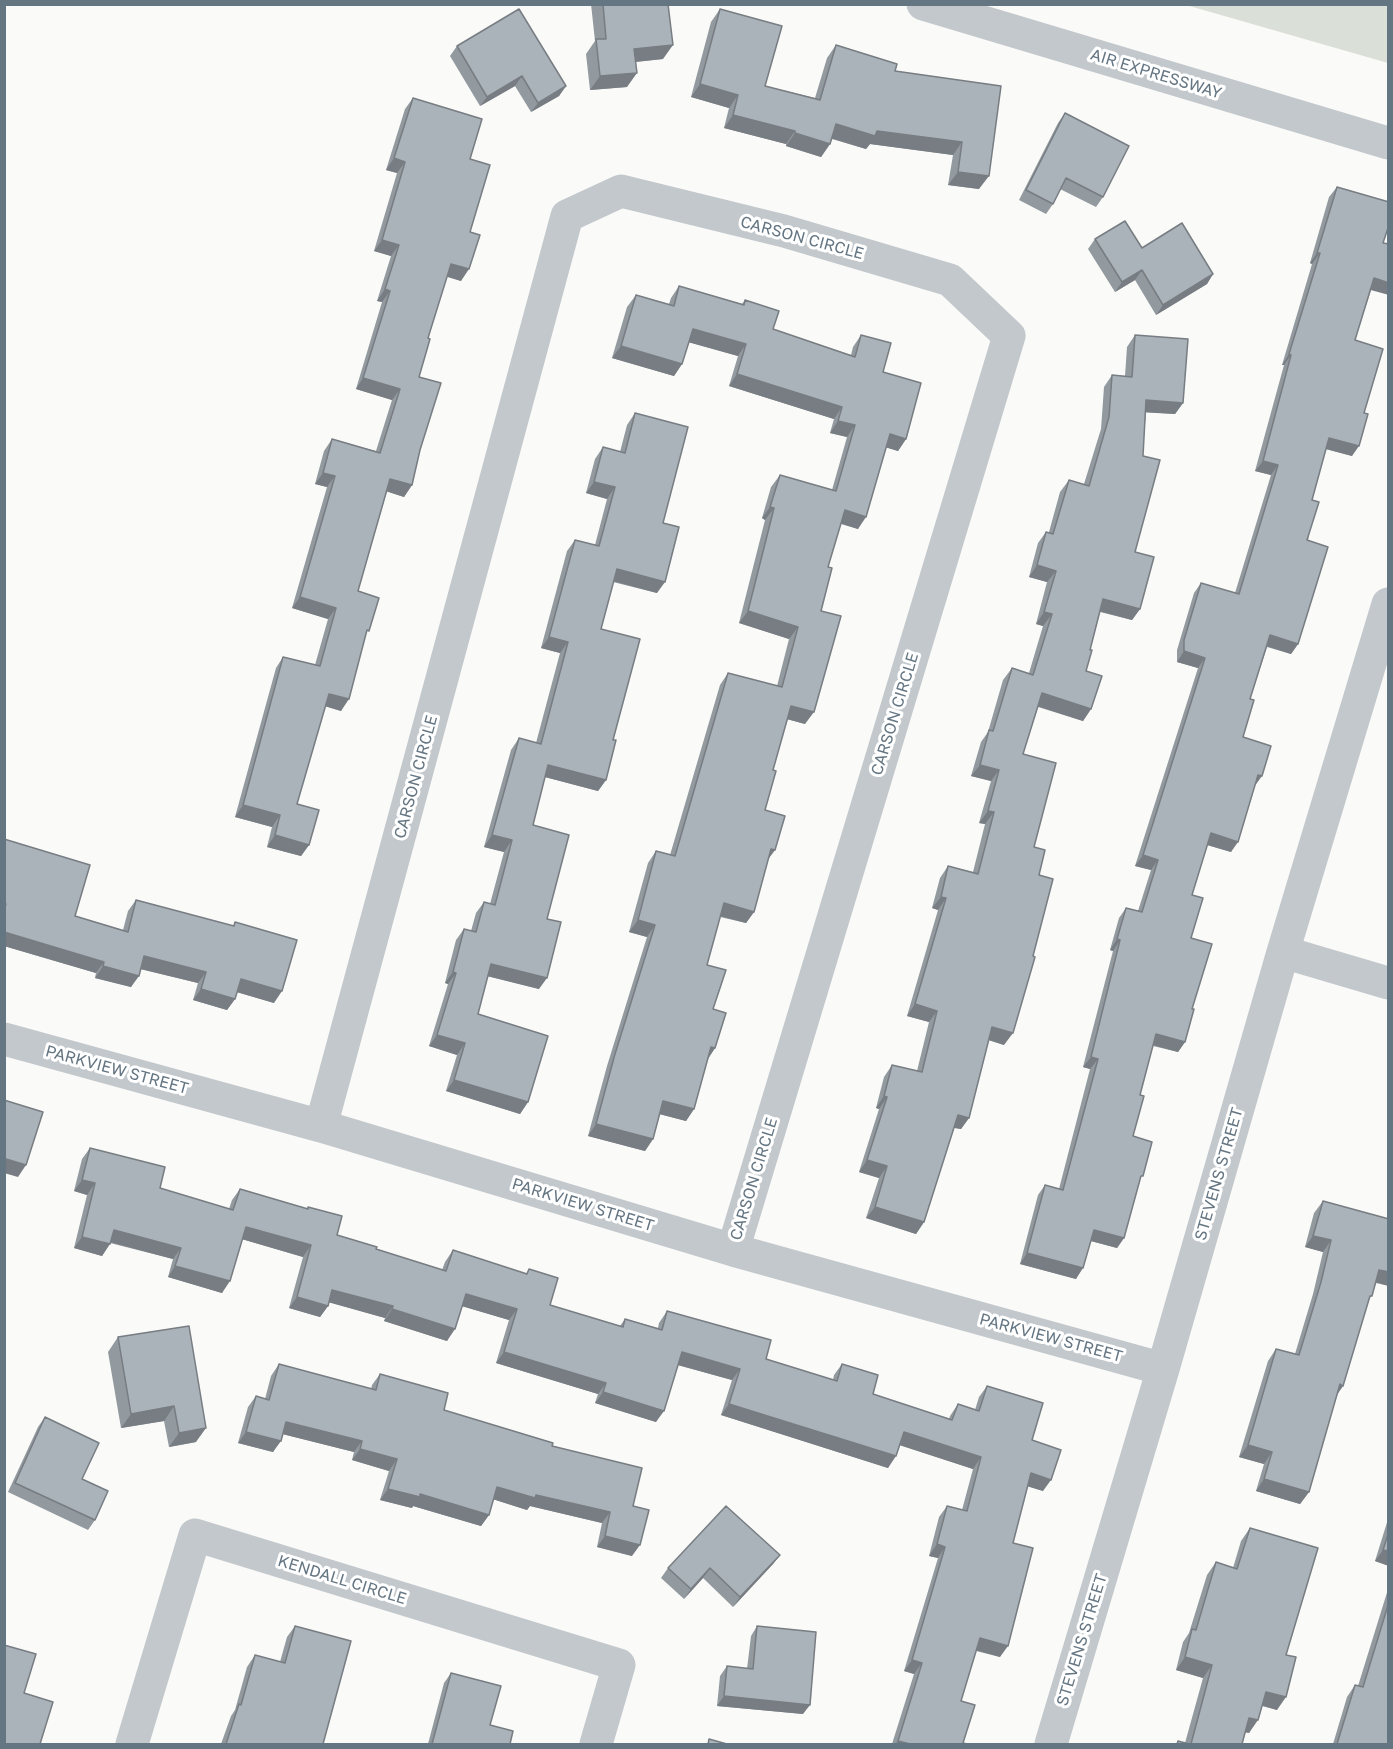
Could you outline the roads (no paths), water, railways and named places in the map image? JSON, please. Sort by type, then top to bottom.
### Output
[{"type":"street","name":"AIR EXPRESSWAY","points":[[923,4],[1389,143]]},
{"type":"street","name":"CARSON CIRCLE","points":[[321,1126],[567,216],[621,191],[784,231],[950,280],[1010,336],[733,1250]]},
{"type":"street","name":"STEVENS STREET","points":[[1051,1744],[1163,1369],[1283,952],[1389,604]]},
{"type":"street","points":[[1283,952],[1389,983]]},
{"type":"street","name":"PARKVIEW STREET","points":[[4,1039],[321,1126],[733,1250],[1163,1369]]},
{"type":"street","name":"KENDALL CIRCLE","points":[[132,1744],[195,1535],[619,1665],[596,1744]]}]
